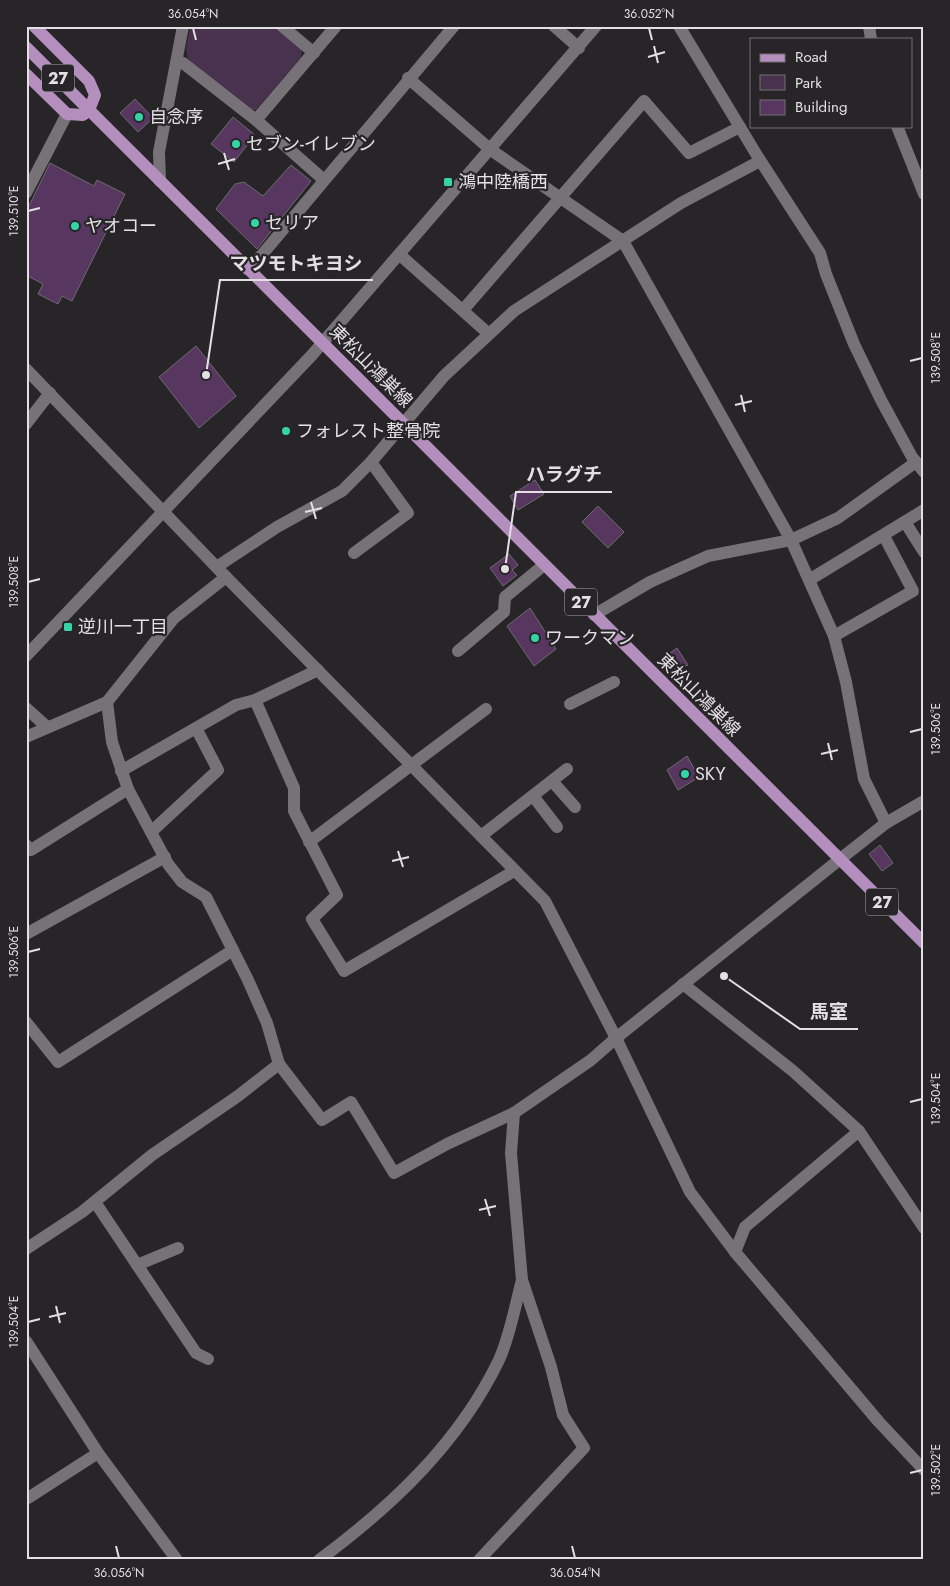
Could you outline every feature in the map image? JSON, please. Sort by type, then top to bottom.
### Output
[{"type":"main road","points":[[26,74],[67,114],[83,115],[89,110],[95,95],[89,81],[34,26]]},
{"type":"main road","name":"東松山鴻巣線","points":[[26,47],[246,269],[405,423],[544,565],[924,943]]},
{"type":"street","points":[[160,181],[159,152],[183,26]]},
{"type":"street","points":[[282,26],[314,53]]},
{"type":"street","points":[[256,120],[336,26]]},
{"type":"street","points":[[246,269],[260,257],[408,78],[454,26]]},
{"type":"street","points":[[554,26],[579,48]]},
{"type":"street","points":[[26,656],[323,342],[491,150],[596,26]]},
{"type":"street","points":[[680,27],[760,161],[820,252],[826,274],[854,344],[881,400],[916,462],[924,472]]},
{"type":"street","points":[[177,61],[183,63],[256,120],[324,180]]},
{"type":"street","points":[[408,78],[491,150],[623,241],[791,540],[834,636],[846,682],[864,779],[886,823]]},
{"type":"street","points":[[463,310],[644,101],[689,153],[740,127]]},
{"type":"street","points":[[26,193],[67,114]]},
{"type":"street","points":[[898,128],[924,194]]},
{"type":"street","points":[[218,566],[277,527],[342,491],[371,462],[444,376],[514,311],[681,202],[760,161]]},
{"type":"street","points":[[400,255],[489,334]]},
{"type":"street","points":[[26,369],[218,566],[226,577],[544,901],[616,1038],[690,1192],[735,1252],[879,1422],[924,1470]]},
{"type":"street","points":[[26,424],[50,393]]},
{"type":"street","points":[[354,553],[408,512],[371,462]]},
{"type":"street","points":[[594,615],[650,582],[708,556],[791,540],[838,518],[916,462]]},
{"type":"street","points":[[809,580],[924,510]]},
{"type":"street","points":[[905,522],[924,552]]},
{"type":"street","points":[[834,636],[913,591],[884,536]]},
{"type":"street","points":[[458,651],[504,612],[505,597],[544,565]]},
{"type":"street","points":[[26,737],[107,702],[174,618],[226,577]]},
{"type":"street","points":[[122,771],[236,705],[255,700],[318,670]]},
{"type":"street","points":[[570,704],[614,682]]},
{"type":"street","points":[[255,700],[294,788],[294,811],[337,895],[312,919],[344,971],[514,871]]},
{"type":"street","points":[[107,702],[112,742],[128,789],[164,857],[182,882],[206,897],[233,950],[266,1023],[279,1064],[322,1120],[350,1102],[394,1173],[447,1144],[514,1113],[591,1060],[683,984],[886,823],[924,800]]},
{"type":"street","points":[[26,708],[47,727]]},
{"type":"street","points":[[309,842],[486,709]]},
{"type":"street","points":[[151,832],[218,770],[196,728]]},
{"type":"street","points":[[480,836],[567,769]]},
{"type":"street","points":[[552,781],[575,807]]},
{"type":"street","points":[[26,845],[31,850],[128,789]]},
{"type":"street","points":[[532,796],[557,828]]},
{"type":"street","points":[[26,934],[164,857]]},
{"type":"street","points":[[26,1022],[58,1062],[233,950]]},
{"type":"street","points":[[683,984],[792,1071],[859,1131],[924,1228]]},
{"type":"street","points":[[26,1249],[95,1202],[152,1155],[238,1096],[279,1064]]},
{"type":"street","points":[[479,1560],[584,1448],[563,1415],[551,1368],[522,1280],[511,1153],[514,1113]]},
{"type":"street","points":[[735,1252],[746,1227],[859,1131]]},
{"type":"street","points":[[95,1202],[196,1353],[208,1359]]},
{"type":"street","points":[[137,1264],[178,1248]]},
{"type":"street","points":[[319,1560],[349,1538],[419,1476],[470,1414],[500,1358],[522,1280]]},
{"type":"street","points":[[26,1341],[98,1453],[177,1560]]},
{"type":"street","points":[[26,1496],[28,1498],[98,1453]]},
{"type":"green space","points":[[190,26],[275,26],[302,49],[301,57],[256,110],[250,111],[188,59],[186,49]]},
{"type":"building","points":[[135,99],[153,118],[138,132],[120,113]]},
{"type":"building","points":[[233,117],[255,135],[234,162],[211,144]]},
{"type":"building","points":[[50,163],[94,186],[97,180],[125,194],[72,301],[62,296],[58,304],[38,294],[43,284],[26,275],[26,212]]},
{"type":"building","points":[[291,165],[311,181],[257,249],[216,209],[235,184],[244,182],[263,196]]},
{"type":"building","points":[[196,346],[236,396],[199,428],[159,377]]},
{"type":"building","points":[[535,480],[544,494],[518,510],[510,496]]},
{"type":"building","points":[[598,506],[624,532],[608,548],[582,522]]},
{"type":"building","points":[[509,554],[518,565],[512,570],[517,575],[503,586],[490,568]]},
{"type":"building","points":[[530,608],[556,649],[534,666],[507,626]]},
{"type":"building","points":[[677,648],[688,665],[675,669],[667,655]]},
{"type":"building","points":[[687,756],[699,777],[678,790],[667,770]]},
{"type":"building","points":[[880,845],[893,863],[882,871],[869,854]]},
{"type":"place","name":"自念序","points":[[139,117]]},
{"type":"place","name":"セブン-イレブン","points":[[236,144]]},
{"type":"place","name":"鴻中陸橋西","points":[[448,182]]},
{"type":"place","name":"セリア","points":[[255,223]]},
{"type":"place","name":"ヤオコー","points":[[75,226]]},
{"type":"place","name":"マツモトキヨシ","points":[[206,375]]},
{"type":"place","name":"フォレスト整骨院","points":[[286,431]]},
{"type":"place","name":"ハラグチ","points":[[505,569]]},
{"type":"place","name":"逆川一丁目","points":[[68,627]]},
{"type":"place","name":"ワークマン","points":[[535,638]]},
{"type":"place","name":"SKY","points":[[685,774]]},
{"type":"place","name":"馬室","points":[[724,976]]}]
